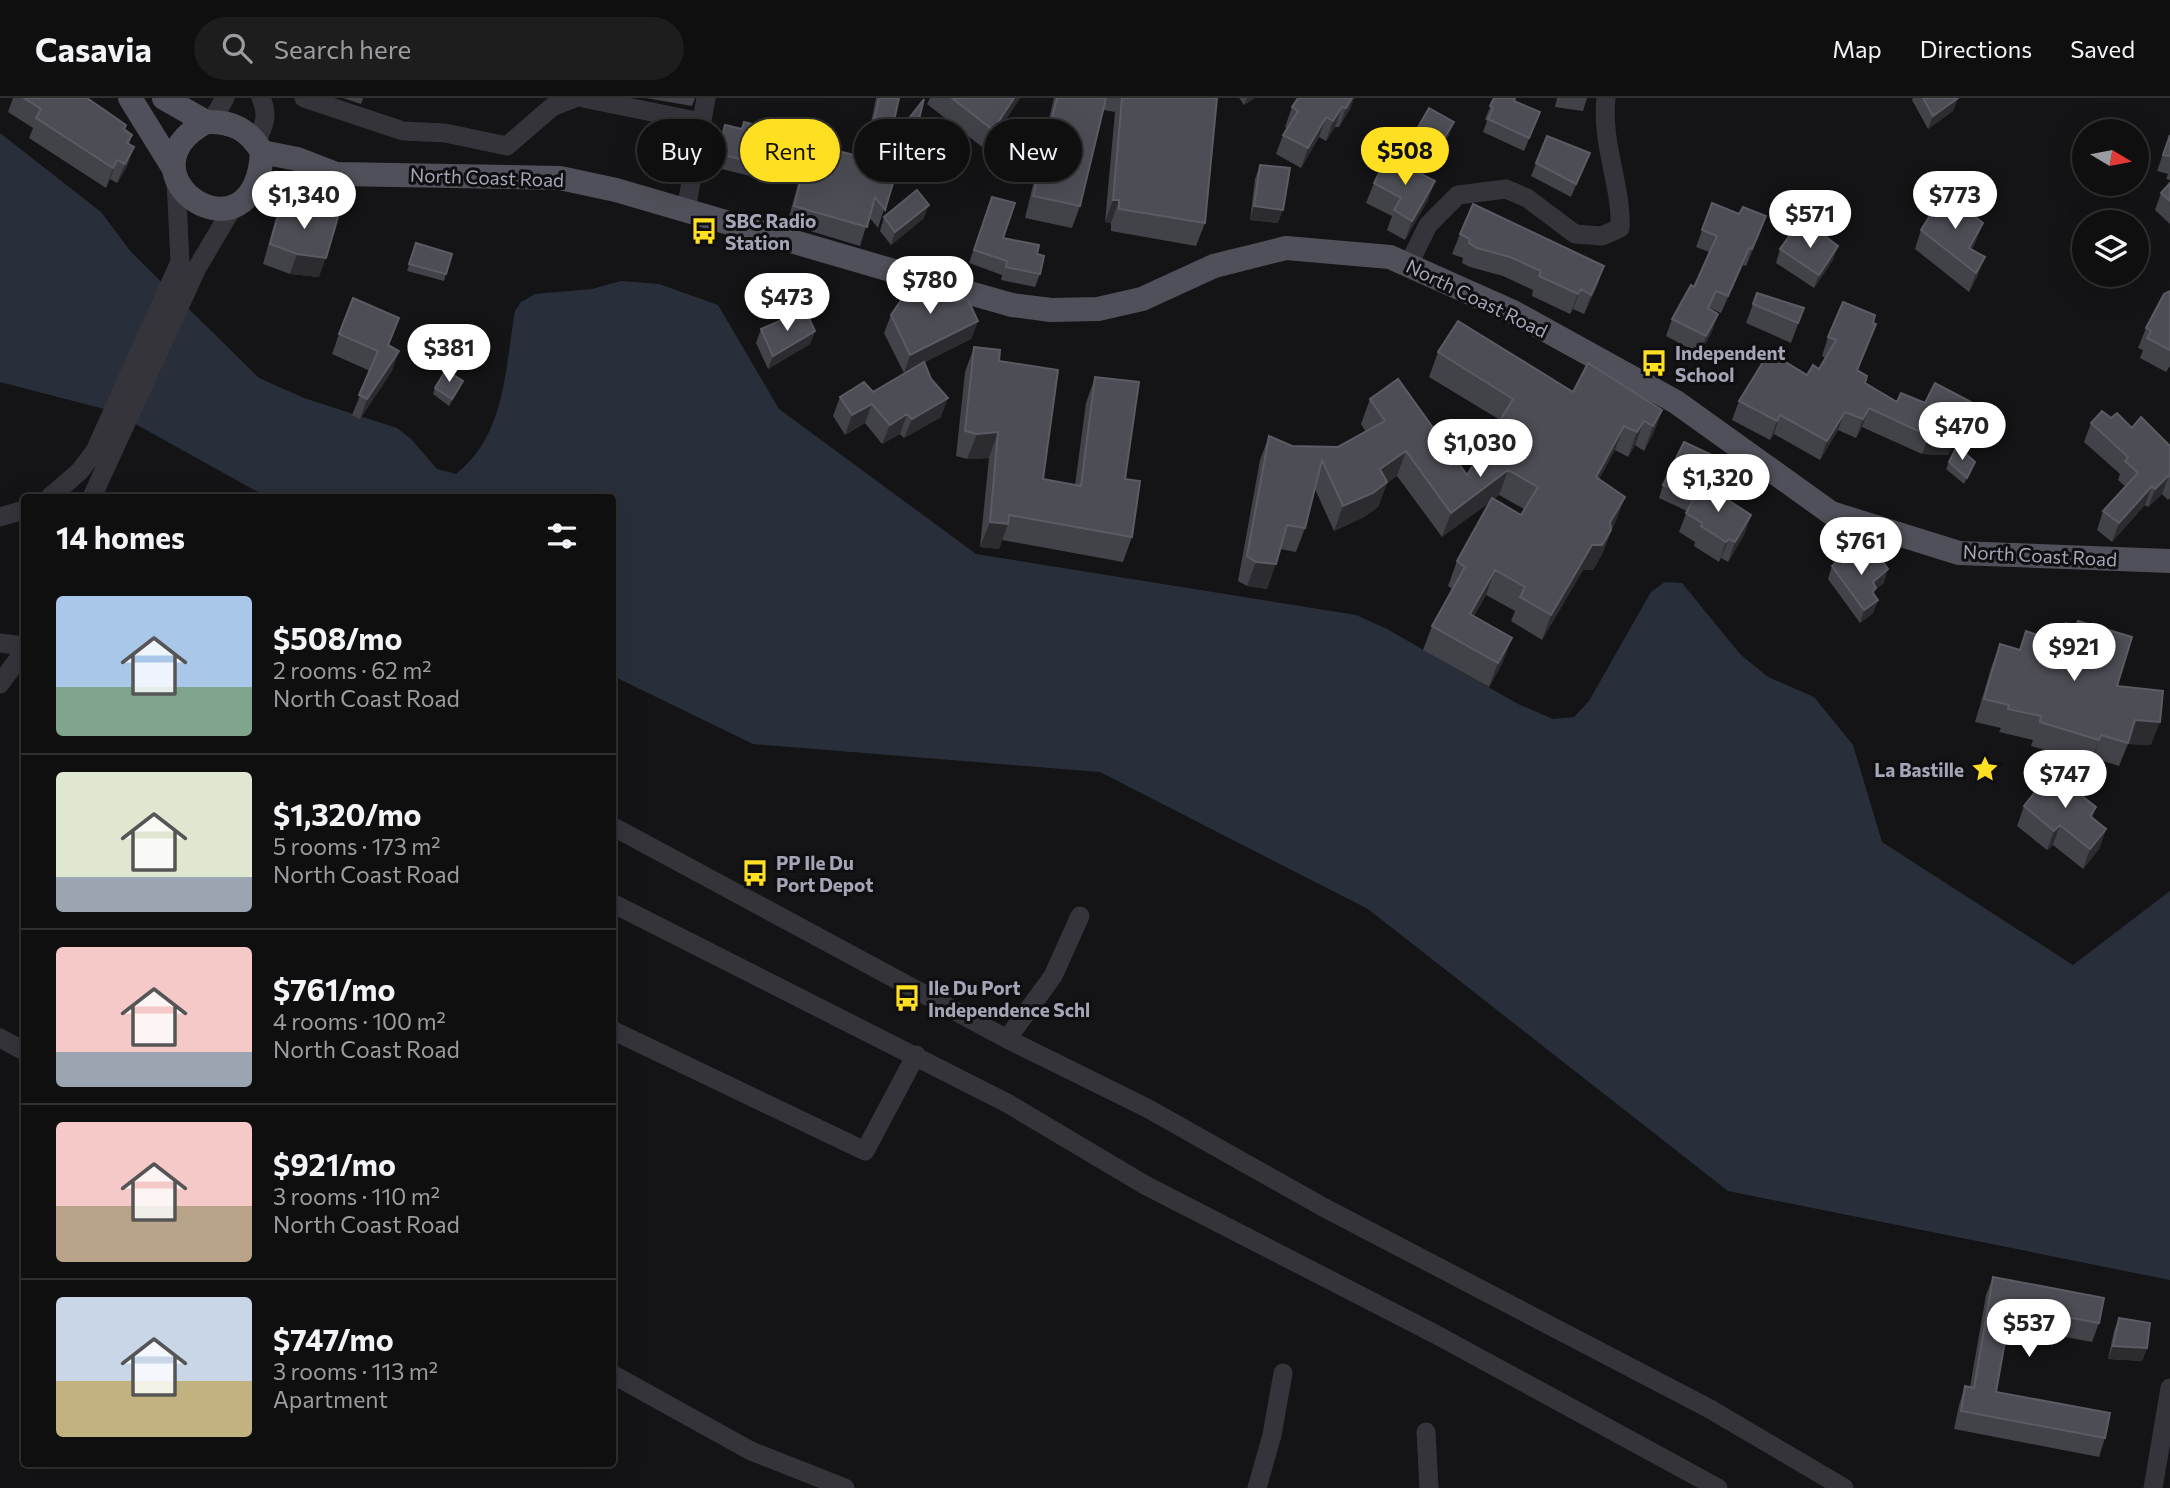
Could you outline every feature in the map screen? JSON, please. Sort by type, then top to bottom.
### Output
[{"type":"main road","points":[[130,98],[192,202],[205,208],[336,174]]},
{"type":"main road","points":[[164,98],[209,122]]},
{"type":"main road","points":[[175,174],[180,143],[192,130],[209,122],[228,122],[244,130],[259,147],[336,174]]},
{"type":"main road","points":[[242,200],[260,180],[259,147]]},
{"type":"main road","name":"North Coast Road","points":[[336,174],[560,178],[686,210],[978,296],[1051,310],[1098,309],[1142,299],[1214,266],[1286,248],[1390,257],[1513,312],[1676,402],[1831,513],[1959,553],[2170,561]]},
{"type":"street","points":[[209,122],[225,98]]},
{"type":"street","points":[[259,147],[266,109],[261,98]]},
{"type":"street","points":[[304,98],[403,131],[473,138],[507,146],[552,107],[575,98]]},
{"type":"street","points":[[583,98],[686,119]]},
{"type":"street","points":[[702,119],[706,98]]},
{"type":"street","points":[[1409,264],[1428,225],[1458,195],[1506,189],[1527,198],[1575,233],[1602,236],[1620,228],[1619,201],[1608,159],[1606,98]]},
{"type":"street","points":[[175,174],[188,265]]},
{"type":"street","points":[[686,210],[691,182]]},
{"type":"street","points":[[93,494],[113,431],[188,265],[242,200]]},
{"type":"street","points":[[53,494],[80,471],[113,431]]},
{"type":"street","points":[[0,643],[21,647]]},
{"type":"street","points":[[0,684],[21,652]]},
{"type":"street","points":[[616,828],[1007,1039],[1147,1108],[1323,1207],[1710,1409],[1844,1488]]},
{"type":"street","points":[[616,905],[1007,1103],[1146,1185],[1435,1334],[1718,1488]]},
{"type":"street","points":[[1007,1039],[1054,976],[1080,916]]},
{"type":"street","points":[[616,1032],[864,1151],[916,1055]]},
{"type":"street","points":[[0,1038],[21,1049]]},
{"type":"street","points":[[1257,1488],[1272,1434],[1283,1373]]},
{"type":"street","points":[[616,1376],[751,1451],[845,1488]]},
{"type":"street","points":[[2153,1488],[2170,1388]]},
{"type":"street","points":[[1426,1432],[1429,1488]]},
{"type":"shaded area","points":[[0,133],[101,212],[131,252],[259,378],[304,398],[397,428],[411,439],[437,469],[456,474],[485,440],[500,399],[515,311],[521,302],[535,294],[592,289],[621,281],[659,284],[718,305],[779,409],[976,554],[1356,615],[1387,629],[1518,704],[1553,719],[1574,717],[1589,701],[1651,592],[1665,582],[1682,583],[1740,654],[1768,677],[1814,697],[1853,745],[1882,842],[2073,965],[2170,891],[2170,1280],[1728,1191],[1368,909],[1100,772],[753,744],[616,677],[616,494],[262,494],[112,411],[0,382]]},
{"type":"building","points":[[24,98],[87,98],[126,125],[124,129],[132,135],[127,143],[134,147],[125,164],[117,160],[113,168],[36,118],[41,109]]},
{"type":"building","points":[[879,98],[899,98],[894,119],[874,119]]},
{"type":"building","points":[[952,98],[1014,98],[1000,119],[984,119],[984,123]]},
{"type":"building","points":[[1057,98],[1106,98],[1080,206],[1033,196],[1036,182],[1082,182],[1082,119],[1052,119]]},
{"type":"building","points":[[1122,98],[1217,98],[1205,223],[1119,209],[1119,200],[1113,200]]},
{"type":"building","points":[[1298,98],[1352,98],[1333,121],[1326,117],[1308,148],[1283,135],[1298,111],[1292,107]]},
{"type":"building","points":[[1494,98],[1515,98],[1514,101],[1540,112],[1529,138],[1488,119]]},
{"type":"building","points":[[1923,98],[1958,98],[1933,116]]},
{"type":"building","points":[[924,99],[919,119],[908,119]]},
{"type":"building","points":[[1429,108],[1454,122],[1441,143],[1436,140],[1427,168],[1416,165],[1423,132],[1417,129]]},
{"type":"building","points":[[726,125],[740,129],[740,159],[726,156]]},
{"type":"building","points":[[2170,135],[2170,156],[2163,155]]},
{"type":"building","points":[[1547,136],[1590,153],[1576,184],[1536,163]]},
{"type":"building","points":[[840,152],[854,155],[854,182],[893,182],[885,210],[875,197],[867,227],[794,206],[800,182],[840,182]]},
{"type":"building","points":[[1387,157],[1435,181],[1412,221],[1394,210],[1401,198],[1374,183]]},
{"type":"building","points":[[1260,165],[1290,168],[1283,210],[1254,206]]},
{"type":"building","points":[[2170,183],[2170,201],[2161,193]]},
{"type":"building","points":[[917,190],[929,205],[895,232],[884,217]]},
{"type":"building","points":[[1944,193],[1983,223],[1969,248],[1985,257],[1976,273],[1921,230]]},
{"type":"building","points":[[992,197],[1015,203],[1003,238],[1039,245],[1037,254],[1044,256],[1040,274],[1006,267],[1007,261],[974,250]]},
{"type":"building","points":[[282,202],[338,217],[326,258],[297,254],[270,244]]},
{"type":"building","points":[[1712,203],[1739,214],[1743,207],[1766,216],[1728,296],[1716,291],[1708,308],[1718,314],[1706,336],[1672,319],[1691,285],[1694,287],[1717,236],[1702,230]]},
{"type":"building","points":[[1473,204],[1604,266],[1591,295],[1581,289],[1578,294],[1539,276],[1541,271],[1469,243],[1470,239],[1460,234]]},
{"type":"building","points":[[1795,228],[1815,243],[1822,234],[1838,246],[1819,275],[1780,249]]},
{"type":"building","points":[[416,243],[452,254],[446,274],[409,264]]},
{"type":"building","points":[[916,278],[944,294],[950,291],[957,303],[967,298],[978,321],[910,355],[891,315]]},
{"type":"building","points":[[2170,291],[2170,350],[2147,338],[2151,331],[2146,328],[2164,294]]},
{"type":"building","points":[[1757,293],[1804,308],[1798,323],[1753,304]]},
{"type":"building","points":[[353,298],[399,318],[388,345],[399,351],[367,399],[359,395],[378,351],[339,334]]},
{"type":"building","points":[[1843,302],[1875,315],[1873,323],[1876,324],[1857,370],[1867,376],[1865,383],[1897,402],[1901,393],[1925,403],[1935,383],[1971,402],[1955,436],[1929,436],[1869,408],[1863,419],[1845,412],[1827,441],[1780,415],[1777,421],[1739,401],[1769,352],[1807,375],[1813,365],[1819,369],[1836,340],[1828,337]]},
{"type":"building","points":[[795,314],[798,321],[808,316],[815,331],[773,356],[761,329]]},
{"type":"building","points":[[1458,321],[1573,392],[1588,363],[1662,410],[1653,426],[1644,421],[1637,432],[1624,426],[1596,477],[1625,497],[1610,522],[1611,530],[1602,545],[1592,545],[1551,615],[1520,597],[1525,587],[1495,570],[1470,614],[1512,638],[1498,663],[1432,626],[1465,567],[1457,561],[1492,498],[1521,515],[1538,487],[1508,470],[1451,513],[1406,451],[1380,469],[1387,482],[1373,493],[1343,506],[1322,460],[1305,528],[1287,525],[1276,564],[1256,562],[1247,556],[1269,436],[1292,446],[1338,447],[1385,421],[1370,399],[1398,379],[1467,475],[1513,399],[1438,352]]},
{"type":"building","points":[[974,347],[1000,350],[999,361],[1058,370],[1043,479],[1081,486],[1095,377],[1139,382],[1125,479],[1140,481],[1132,537],[1009,515],[1008,524],[990,522],[998,432],[977,434],[965,431]]},
{"type":"building","points":[[924,362],[931,379],[948,398],[912,419],[907,414],[890,425],[872,404],[852,415],[840,397],[864,382],[873,392]]},
{"type":"building","points":[[446,370],[463,381],[452,399],[435,388]]},
{"type":"building","points":[[2102,411],[2111,418],[2117,413],[2132,428],[2141,417],[2170,446],[2170,477],[2169,475],[2155,489],[2152,486],[2119,523],[2103,511],[2138,473],[2125,461],[2128,457],[2091,423]]},
{"type":"building","points":[[1684,442],[1712,455],[1694,498],[1663,485]]},
{"type":"building","points":[[1957,446],[1975,462],[1967,478],[1949,462]]},
{"type":"building","points":[[1702,483],[1751,515],[1735,542],[1729,539],[1726,542],[1686,513]]},
{"type":"building","points":[[1847,551],[1861,565],[1877,553],[1888,569],[1873,582],[1876,588],[1872,592],[1878,600],[1864,610],[1832,566]]},
{"type":"building","points":[[2078,621],[2132,637],[2117,686],[2163,691],[2160,722],[2135,720],[2128,743],[2101,735],[2099,740],[2040,722],[2041,716],[2008,709],[2009,705],[1984,699],[2000,644],[2020,650],[2026,631],[2060,643],[2066,623],[2076,626]]},
{"type":"building","points":[[2051,772],[2096,807],[2090,816],[2106,829],[2090,849],[2060,825],[2054,831],[2024,806]]},
{"type":"building","points":[[1993,1277],[2104,1298],[2099,1323],[2011,1307],[1996,1392],[2110,1413],[2105,1438],[1961,1411],[1965,1386],[1974,1388]]},
{"type":"building","points":[[2119,1318],[2150,1323],[2147,1348],[2113,1346]]},
{"type":"place","name":"SBC Radio Station","points":[[704,231]]},
{"type":"place","name":"Independent School","points":[[1654,363]]},
{"type":"place","name":"La Bastille","points":[[1985,769]]},
{"type":"place","name":"PP Ile Du Port Depot","points":[[755,873]]},
{"type":"place","name":"Ile Du Port Independence Schl","points":[[907,998]]}]
